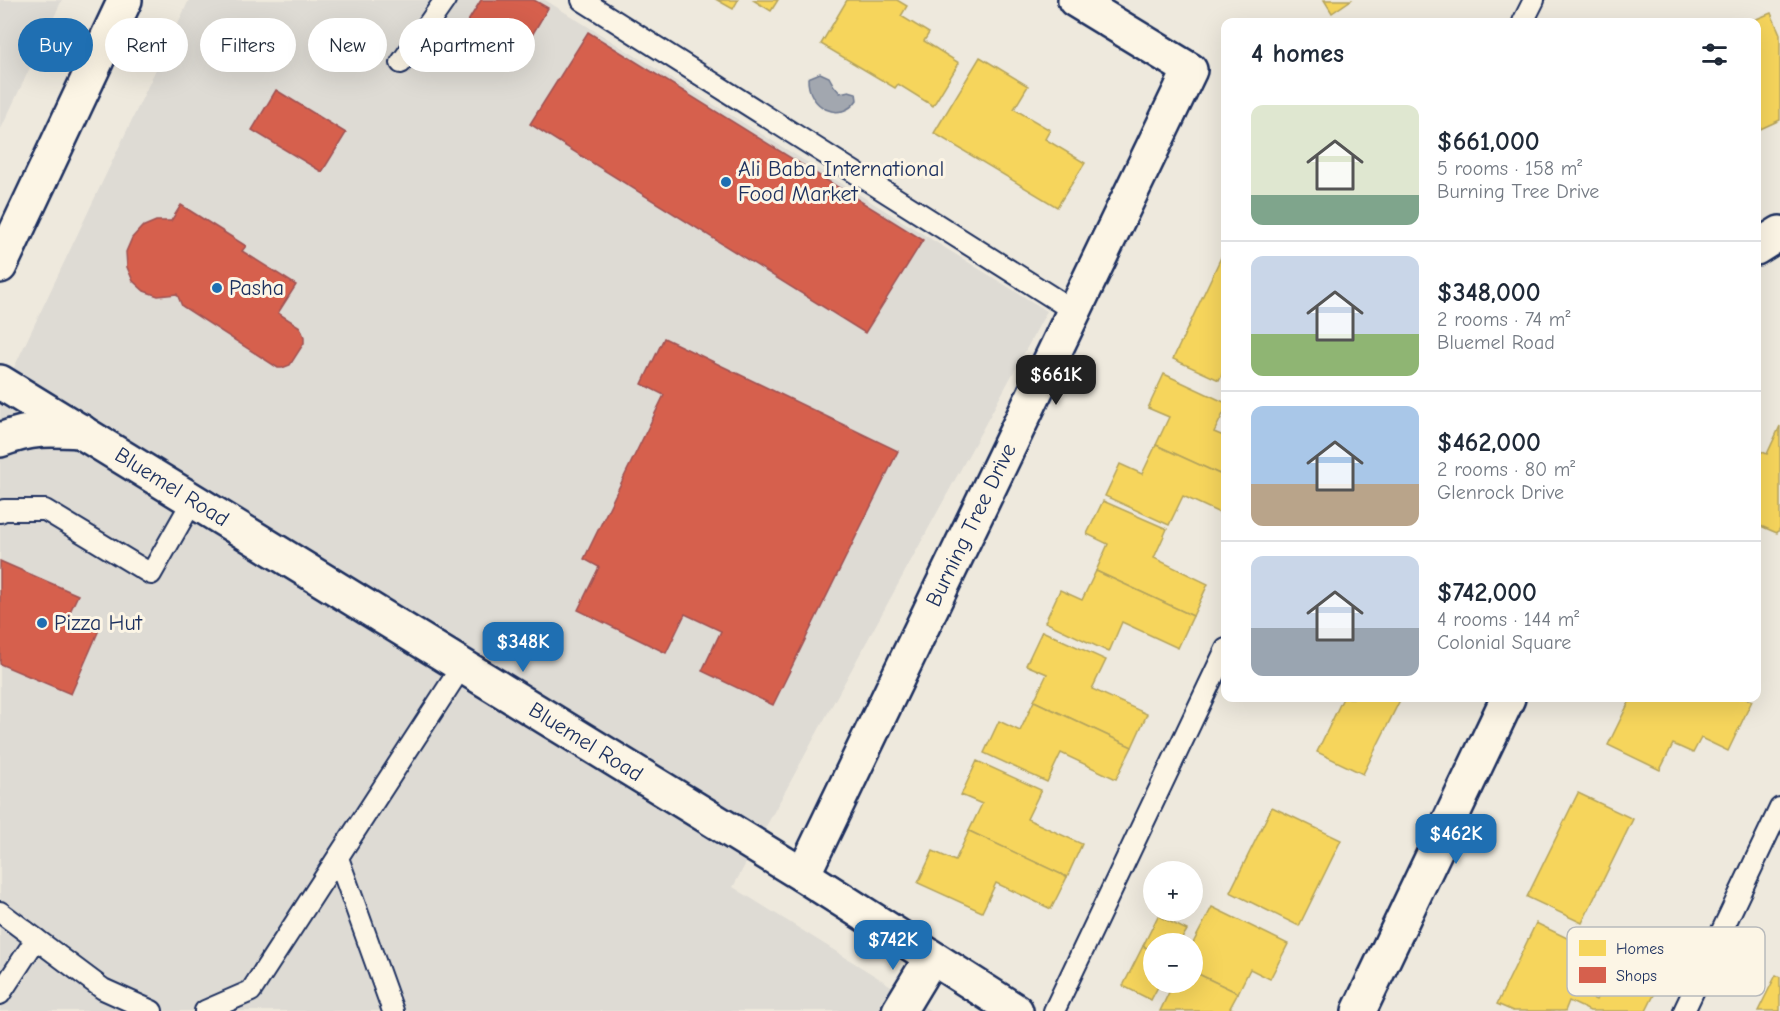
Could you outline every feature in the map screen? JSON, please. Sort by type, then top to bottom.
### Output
[{"type":"street","points":[[0,266],[125,0]]},
{"type":"street","name":"Burning Tree Drive","points":[[802,875],[1190,70],[1075,0]]},
{"type":"street","points":[[1761,245],[1780,233]]},
{"type":"street","name":"Bluemel Road","points":[[0,382],[802,875],[1016,1011]]},
{"type":"street","points":[[0,440],[22,431],[48,429],[81,431]]},
{"type":"street","points":[[1359,1011],[1506,702]]},
{"type":"street","points":[[899,1011],[931,958]]},
{"type":"lane","points":[[432,18],[445,0]]},
{"type":"lane","points":[[582,0],[1074,311]]},
{"type":"lane","points":[[1525,18],[1534,0]]},
{"type":"lane","points":[[0,512],[4,510],[45,510],[151,574],[193,500]]},
{"type":"lane","points":[[1054,1011],[1221,660]]},
{"type":"lane","points":[[205,1011],[251,991],[462,666]]},
{"type":"lane","points":[[1724,927],[1780,808]]},
{"type":"lane","points":[[338,858],[393,1011]]},
{"type":"lane","points":[[0,912],[103,989],[152,1011]]},
{"type":"lane","points":[[0,994],[36,939]]},
{"type":"lane","points":[[1684,1011],[1691,996]]},
{"type":"shaded area","points":[[0,0],[62,0],[53,18],[18,18],[18,72],[28,72],[0,131]]},
{"type":"shaded area","points":[[189,0],[545,0],[1047,311],[733,887],[931,1011],[0,1011],[0,397],[155,72],[188,72],[188,18],[180,18]]},
{"type":"shaded area","points":[[820,73],[829,77],[840,93],[849,91],[856,93],[857,100],[842,111],[826,109],[819,104],[809,89],[808,78]]},
{"type":"building: Homes","points":[[717,0],[738,0],[733,9]]},
{"type":"building: Homes","points":[[753,0],[778,0],[771,11]]},
{"type":"building: Homes","points":[[847,0],[897,0],[907,6],[901,16],[929,33],[924,41],[959,63],[933,106],[898,84],[895,88],[821,44]]},
{"type":"building: Homes","points":[[1324,0],[1351,0],[1332,13]]},
{"type":"building: Homes","points":[[1771,13],[1780,34],[1780,120],[1761,129],[1761,18],[1759,18]]},
{"type":"building: Homes","points":[[980,57],[1028,86],[1014,109],[1050,130],[1045,139],[1085,163],[1057,207],[934,133]]},
{"type":"building: Homes","points":[[1221,257],[1221,376],[1219,380],[1173,359]]},
{"type":"building: Homes","points":[[1164,374],[1221,401],[1221,418],[1214,432],[1221,435],[1221,475],[1156,445],[1169,417],[1148,408]]},
{"type":"building: Homes","points":[[1780,426],[1780,528],[1777,533],[1761,526],[1761,451],[1767,454]]},
{"type":"building: Homes","points":[[1156,445],[1221,475],[1221,514],[1183,496],[1169,525],[1105,496],[1120,464],[1142,474]]},
{"type":"building: Homes","points":[[1103,501],[1167,529],[1154,558],[1208,584],[1193,616],[1096,571],[1108,544],[1087,534]]},
{"type":"building: Homes","points":[[1096,571],[1193,616],[1178,648],[1122,622],[1109,652],[1045,622],[1060,590],[1082,600]]},
{"type":"building: Homes","points":[[1042,631],[1106,660],[1092,689],[1147,714],[1132,747],[1034,701],[1047,674],[1026,665]]},
{"type":"building: Homes","points":[[1034,701],[1132,747],[1116,779],[1061,753],[1047,782],[984,753],[999,721],[1020,731]]},
{"type":"building: Homes","points":[[1341,702],[1399,702],[1363,774],[1317,752]]},
{"type":"building: Homes","points":[[1629,702],[1752,702],[1728,751],[1701,738],[1693,753],[1673,744],[1660,770],[1608,745]]},
{"type":"building: Homes","points":[[977,761],[1041,790],[1027,819],[1082,844],[1067,877],[969,831],[982,804],[961,795]]},
{"type":"building: Homes","points":[[1578,793],[1633,819],[1582,923],[1527,897]]},
{"type":"building: Homes","points":[[1272,807],[1341,840],[1299,926],[1230,892]]},
{"type":"building: Homes","points":[[969,831],[1067,877],[1051,909],[996,883],[982,912],[918,883],[933,851],[955,861]]},
{"type":"building: Homes","points":[[1212,907],[1288,944],[1270,979],[1250,969],[1238,993],[1203,976],[1203,933],[1198,933]]},
{"type":"building: Homes","points":[[1156,921],[1168,921],[1187,930],[1185,933],[1150,933]]},
{"type":"building: Homes","points":[[1536,923],[1567,938],[1567,996],[1588,996],[1596,1000],[1598,996],[1654,996],[1646,1011],[1590,1011],[1569,1001],[1565,1011],[1513,1011],[1497,1004]]},
{"type":"building: Homes","points":[[1143,946],[1143,993],[1155,993],[1151,1000],[1123,986]]},
{"type":"building: Homes","points":[[1776,975],[1780,977],[1780,1011],[1758,1011]]},
{"type":"building: Homes","points":[[1203,976],[1238,993],[1230,1008],[1237,1011],[1160,1011],[1169,993],[1203,993]]},
{"type":"building: Shops","points":[[481,0],[534,0],[548,8],[535,30],[535,18],[470,18]]},
{"type":"building: Shops","name":"Ali Baba International Food Market","points":[[588,32],[923,240],[865,333],[530,124]]},
{"type":"building: Shops","points":[[276,90],[346,133],[322,172],[252,130]]},
{"type":"building: Shops","name":"Pasha","points":[[181,205],[246,246],[242,251],[296,285],[278,313],[300,327],[304,337],[304,343],[290,365],[278,368],[182,306],[177,294],[158,296],[144,291],[133,281],[127,267],[126,252],[132,238],[142,227],[156,221],[171,221]]},
{"type":"building: Shops","points":[[664,338],[898,451],[773,705],[702,671],[721,631],[685,614],[666,653],[578,610],[599,567],[584,559],[664,395],[642,384]]},
{"type":"building: Shops","name":"Pizza Hut","points":[[0,561],[78,595],[68,616],[99,630],[71,694],[0,664]]},
{"type":"place","name":"Ali Baba International Food Market","points":[[726,182]]},
{"type":"place","name":"Pasha","points":[[217,288]]},
{"type":"place","name":"Pizza Hut","points":[[42,623]]}]
